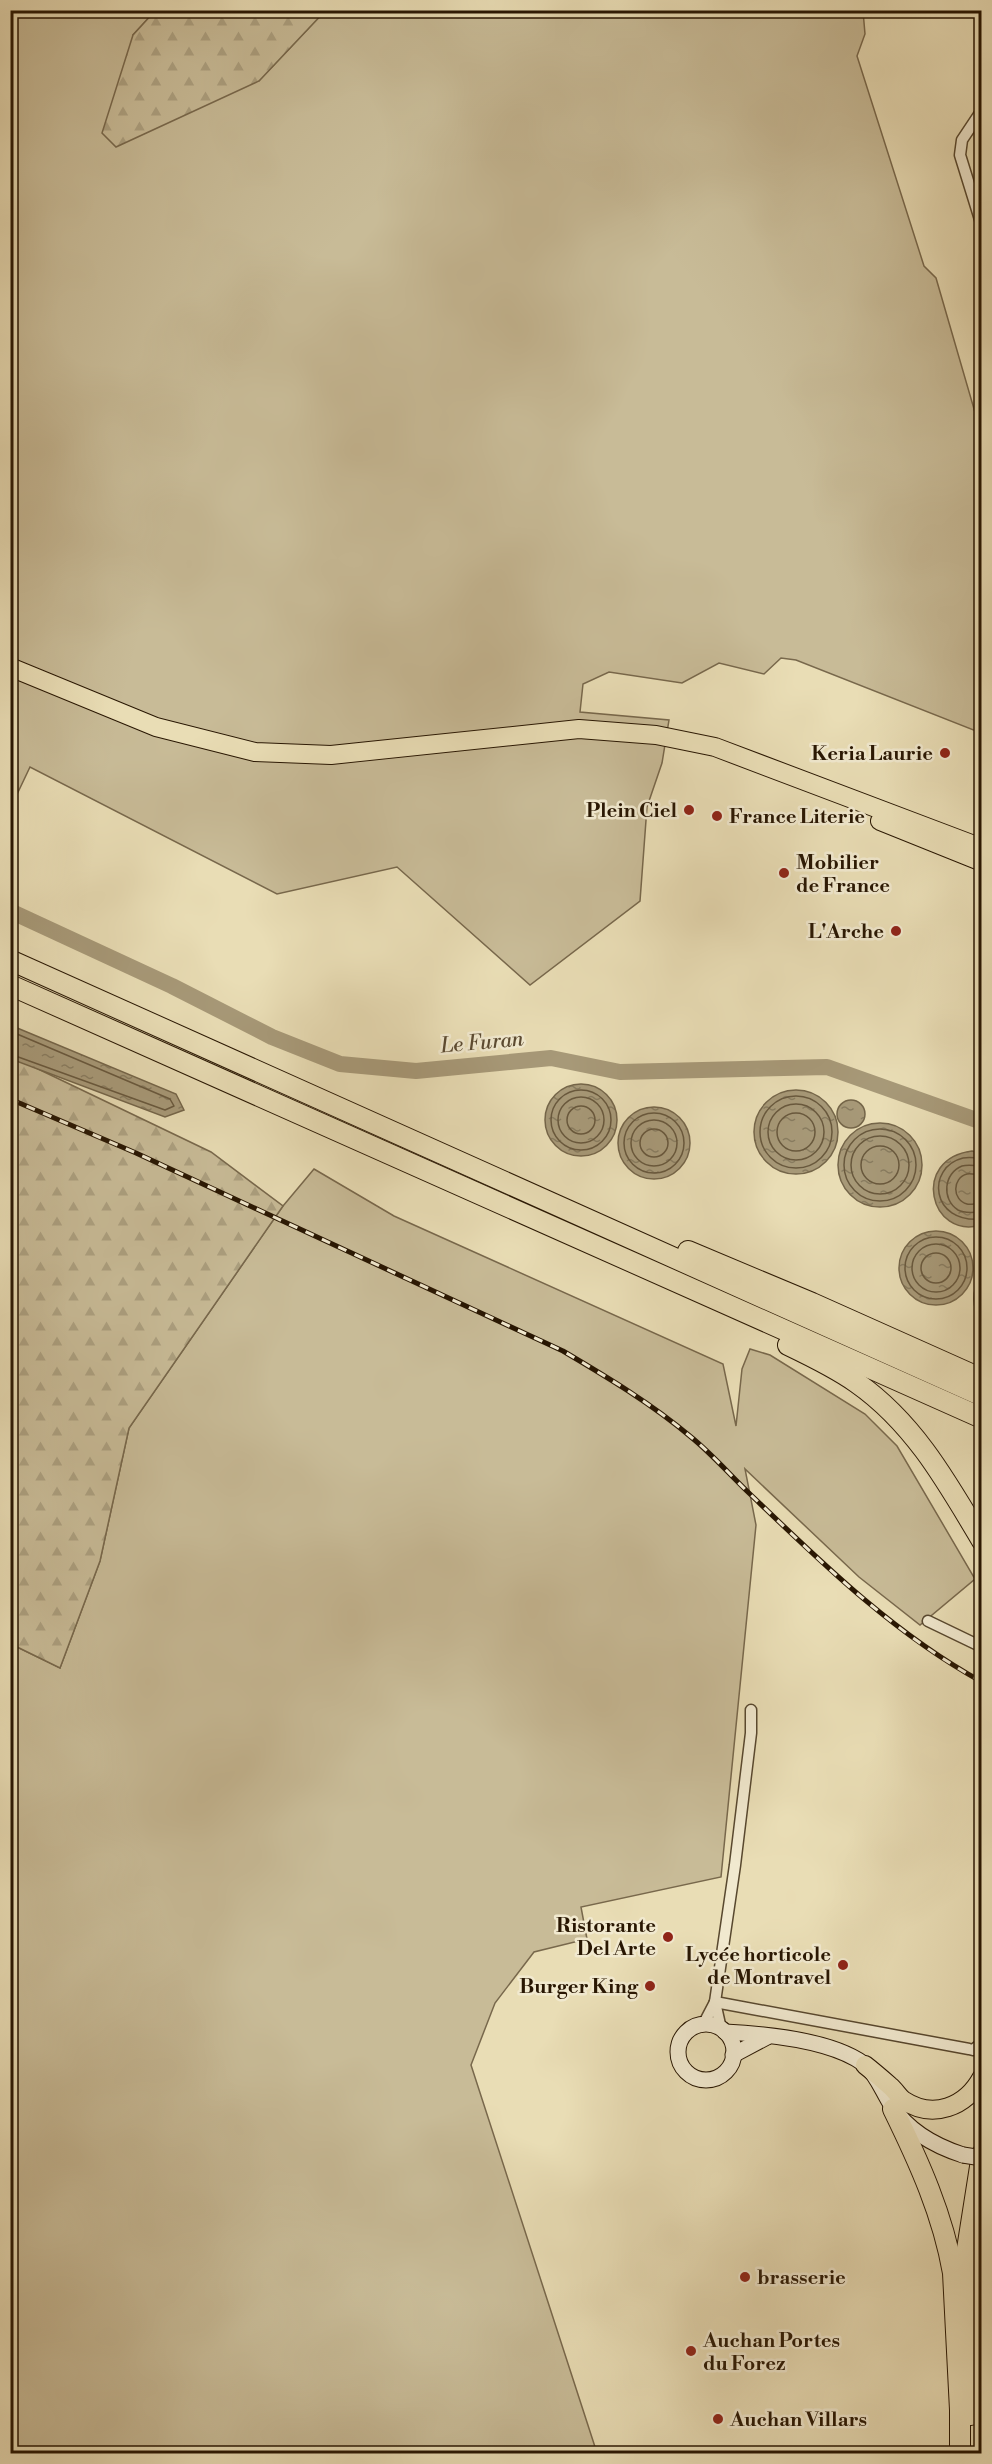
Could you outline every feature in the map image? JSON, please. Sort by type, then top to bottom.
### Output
[{"type":"highway","points":[[10,960],[981,1396]]},
{"type":"highway","points":[[10,985],[981,1418]]},
{"type":"highway","points":[[564,1210],[595,1212],[812,1303],[981,1378]]},
{"type":"highway","points":[[812,1303],[842,1311],[981,1366]]},
{"type":"highway","points":[[738,1309],[752,1326],[824,1363],[857,1383],[906,1426],[929,1454],[981,1541]]},
{"type":"highway","points":[[893,2109],[925,2178],[940,2218],[949,2252],[953,2273],[960,2410]]},
{"type":"highway","points":[[960,2454],[965,2262],[975,2156]]},
{"type":"highway","points":[[969,2454],[967,2361],[972,2260],[981,2193]]},
{"type":"highway","points":[[969,2454],[975,2341],[981,2313]]},
{"type":"main road","points":[[10,667],[156,727],[255,752],[331,755],[579,729],[656,735],[715,747],[981,848]]},
{"type":"main road","points":[[681,741],[981,862]]},
{"type":"main road","points":[[865,2065],[901,2098],[926,2109],[940,2110],[954,2106],[972,2092],[981,2077]]},
{"type":"street","points":[[981,110],[962,140],[960,154],[981,226]]},
{"type":"street","points":[[928,1621],[981,1647]]},
{"type":"street","points":[[703,2025],[715,2002],[738,1843],[752,1710]]},
{"type":"street","points":[[715,2002],[723,2031],[731,2041],[733,2055],[729,2068],[717,2078],[700,2080],[687,2072],[679,2059],[680,2042],[690,2030],[703,2025],[723,2031],[788,2038],[830,2049],[852,2057],[865,2065],[893,2109],[919,2135],[942,2148],[975,2156]]},
{"type":"street","points":[[715,2002],[973,2050],[981,2043]]},
{"type":"street","points":[[733,2055],[767,2037]]},
{"type":"green space","points":[[11,11],[155,11],[133,35],[259,81],[325,11],[863,11],[865,34],[857,56],[924,266],[936,278],[981,433],[981,733],[796,660],[781,658],[764,674],[719,663],[682,683],[609,672],[583,684],[580,712],[669,720],[662,763],[647,807],[640,901],[530,985],[397,867],[277,894],[30,767],[11,807]]},
{"type":"green space","points":[[155,11],[325,11],[259,81],[116,147],[102,133],[133,35]]},
{"type":"green space","points":[[11,1056],[211,1152],[283,1206],[129,1428],[100,1561],[60,1668],[11,1644]]},
{"type":"green space","points":[[314,1169],[394,1216],[723,1364],[736,1426],[742,1369],[750,1349],[770,1355],[865,1414],[897,1446],[975,1579],[920,1625],[859,1577],[745,1469],[756,1525],[721,1877],[581,1907],[587,1939],[534,1952],[495,2003],[471,2065],[597,2453],[11,2454],[11,1644],[60,1668],[100,1561],[129,1428],[283,1206]]},
{"type":"water","points":[[10,1025],[176,1094],[184,1110],[165,1117],[11,1059]]},
{"type":"water","points":[[588,1084],[607,1094],[615,1106],[617,1120],[615,1134],[607,1146],[595,1154],[574,1156],[555,1146],[547,1134],[545,1113],[555,1094],[567,1086]]},
{"type":"water","points":[[796,1090],[812,1093],[826,1102],[835,1116],[838,1132],[835,1148],[826,1162],[812,1171],[796,1174],[780,1171],[766,1162],[757,1148],[754,1132],[757,1116],[766,1102],[780,1093]]},
{"type":"water","points":[[851,1100],[861,1104],[865,1114],[861,1124],[851,1128],[841,1124],[837,1114],[841,1104]]},
{"type":"water","points":[[661,1107],[680,1117],[688,1129],[690,1143],[688,1157],[680,1169],[668,1177],[647,1179],[628,1169],[620,1157],[618,1136],[628,1117],[640,1109]]},
{"type":"water","points":[[880,1123],[896,1126],[910,1135],[919,1149],[922,1165],[919,1181],[910,1195],[896,1204],[880,1207],[864,1204],[850,1195],[841,1181],[838,1165],[841,1149],[850,1135],[864,1126]]},
{"type":"water","points":[[972,1151],[981,1153],[981,1225],[963,1226],[949,1221],[939,1210],[934,1197],[934,1182],[940,1168],[952,1157]]},
{"type":"water","points":[[936,1231],[957,1237],[967,1247],[973,1268],[967,1289],[957,1299],[936,1305],[915,1299],[905,1289],[899,1268],[905,1247],[915,1237]]},
{"type":"water","points":[[981,1275],[981,1323],[976,1311],[974,1293]]},
{"type":"waterway","name":"Le Furan","points":[[10,911],[172,986],[272,1037],[340,1064],[416,1071],[551,1058],[620,1072],[827,1067],[982,1122]]},
{"type":"railway","points":[[10,1099],[136,1153],[563,1351],[580,1361],[661,1413],[706,1450],[804,1546],[860,1596],[918,1642],[982,1682]]},
{"type":"place","name":"Keria Laurie","points":[[945,753]]},
{"type":"place","name":"Plein Ciel","points":[[689,810]]},
{"type":"place","name":"France Literie","points":[[717,816]]},
{"type":"place","name":"Mobilier de France","points":[[784,873]]},
{"type":"place","name":"L'Arche","points":[[896,931]]},
{"type":"place","name":"Ristorante Del Arte","points":[[668,1937]]},
{"type":"place","name":"Lycée horticole de Montravel","points":[[843,1965]]},
{"type":"place","name":"Burger King","points":[[650,1986]]},
{"type":"place","name":"brasserie","points":[[745,2277]]},
{"type":"place","name":"Auchan Portes du Forez","points":[[691,2351]]},
{"type":"place","name":"Auchan Villars","points":[[718,2419]]}]
